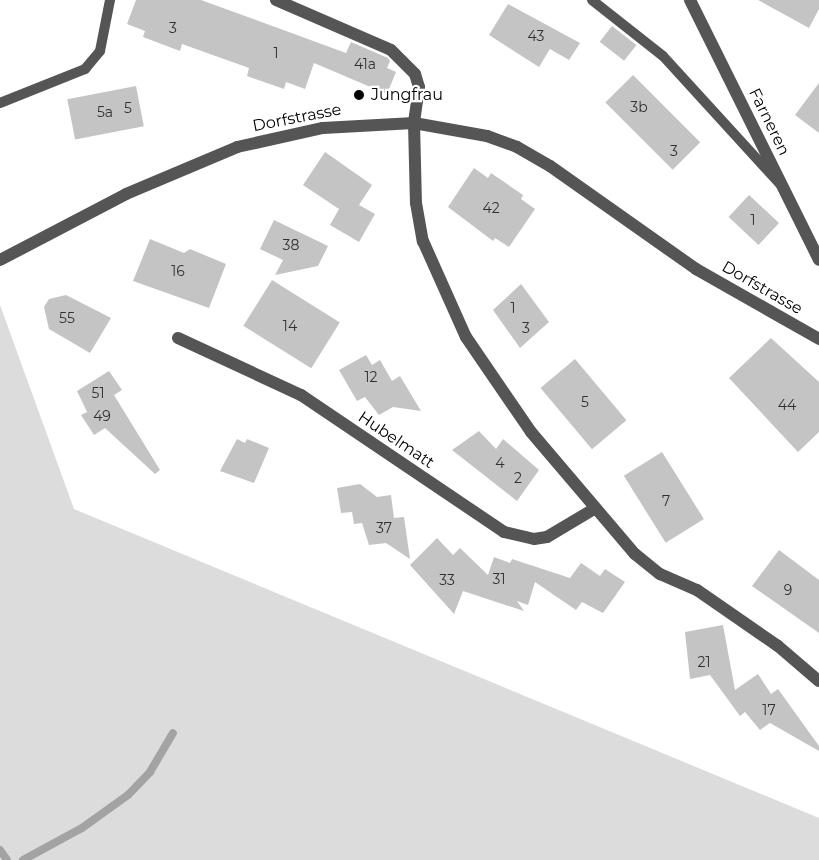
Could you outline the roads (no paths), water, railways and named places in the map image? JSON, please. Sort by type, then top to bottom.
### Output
[{"type":"street","points":[[276,0],[334,22],[401,57],[417,81],[414,123],[416,203],[423,241],[443,290],[484,368],[594,509],[643,561],[660,574],[697,590],[778,646],[819,681]]},
{"type":"street","name":"Farneren","points":[[690,0],[819,260]]},
{"type":"street","name":"Dorfstrasse","points":[[0,260],[126,194],[237,147],[323,128],[414,123],[487,136],[517,147],[550,166],[696,269],[819,339]]},
{"type":"street","name":"Hubelmatt","points":[[178,338],[300,395],[504,532],[534,539],[547,537],[594,509]]},
{"type":"lane","points":[[0,103],[85,69],[100,51],[110,0]]},
{"type":"lane","points":[[592,0],[663,56],[782,186]]},
{"type":"waterway","points":[[23,860],[82,828],[128,795],[150,772],[173,733]]},
{"type":"waterway","points":[[0,850],[7,860]]},
{"type":"place","name":"Jungfrau","points":[[359,95]]}]
